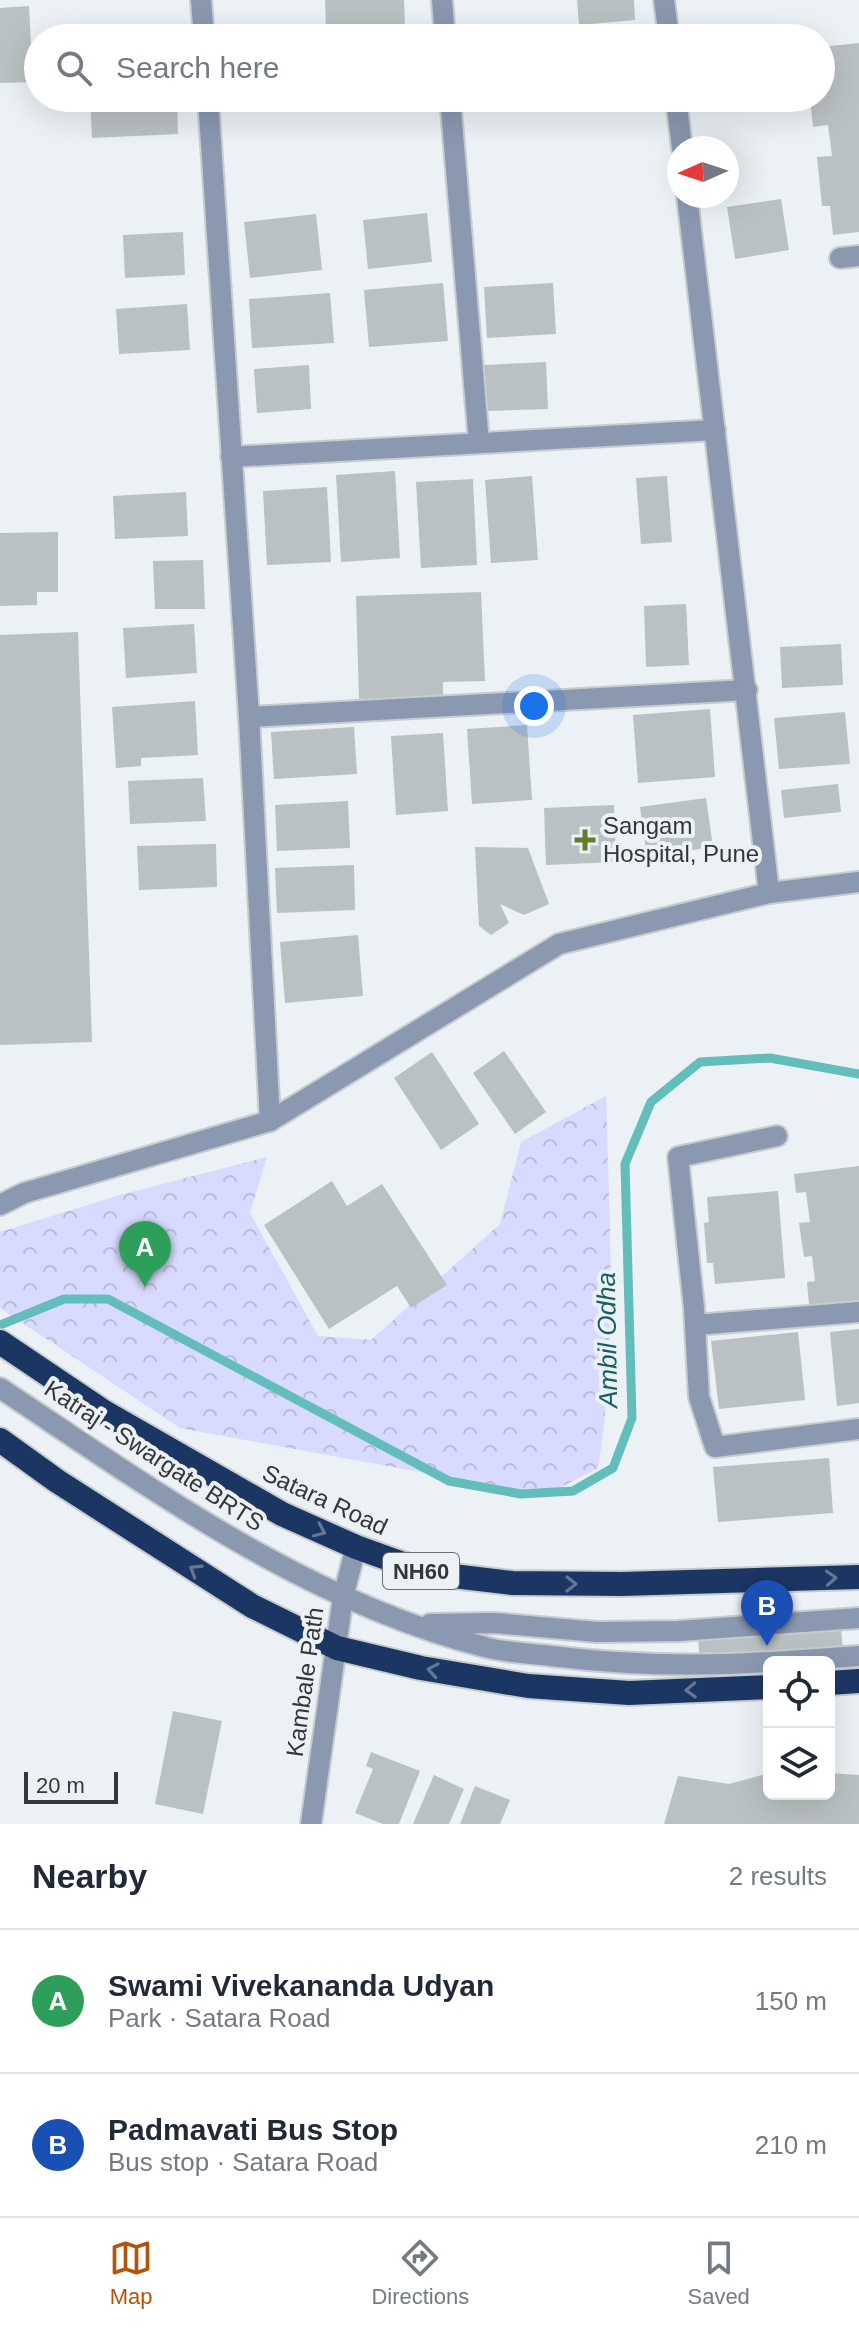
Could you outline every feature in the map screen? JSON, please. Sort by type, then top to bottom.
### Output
[{"type":"highway","name":"Satara Road","points":[[0,1342],[204,1471],[282,1514],[356,1547],[428,1573],[512,1583],[743,1583],[859,1577]]},
{"type":"highway","points":[[2,1447],[252,1606],[337,1648],[421,1668],[528,1686],[629,1693],[763,1687]]},
{"type":"highway","points":[[835,1683],[859,1681]]},
{"type":"street","points":[[201,0],[203,24]]},
{"type":"street","points":[[442,0],[444,24]]},
{"type":"street","points":[[664,0],[667,24]]},
{"type":"street","points":[[209,112],[249,717],[270,1121]]},
{"type":"street","points":[[451,112],[479,443]]},
{"type":"street","points":[[678,112],[681,136]]},
{"type":"street","points":[[688,208],[769,893]]},
{"type":"street","points":[[231,457],[715,430]]},
{"type":"street","points":[[249,717],[747,690]]},
{"type":"street","points":[[0,1205],[24,1193],[270,1121],[559,944],[769,893],[859,882]]},
{"type":"street","points":[[777,1136],[678,1157],[699,1397],[715,1447],[859,1429]]},
{"type":"street","points":[[695,1325],[859,1312]]},
{"type":"street","name":"Katraj - Swargate BRTS","points":[[0,1388],[219,1533],[343,1597],[414,1624],[487,1648],[622,1664],[696,1667],[763,1663]]},
{"type":"street","name":"Kambale Path","points":[[311,1824],[343,1597],[356,1547]]},
{"type":"street","name":"Katraj - Swargate BRTS","points":[[414,1624],[494,1623],[597,1632],[665,1631],[859,1618]]},
{"type":"street","name":"Katraj - Swargate BRTS","points":[[835,1658],[859,1656]]},
{"type":"green space","points":[[606,1096],[610,1329],[598,1468],[546,1495],[180,1428],[0,1308],[0,1232],[120,1195],[267,1157],[250,1213],[318,1336],[371,1340],[500,1224],[521,1142]]},
{"type":"building","points":[[325,0],[404,0],[405,24],[326,24]]},
{"type":"building","points":[[577,0],[634,0],[635,20],[579,24]]},
{"type":"building","points":[[29,6],[30,24],[24,24],[24,82],[0,83],[0,8]]},
{"type":"building","points":[[859,43],[859,232],[833,235],[830,206],[822,206],[817,157],[832,156],[828,125],[813,127],[811,112],[835,112],[835,46]]},
{"type":"building","points":[[91,112],[177,112],[178,134],[92,138]]},
{"type":"building","points":[[781,199],[789,250],[735,259],[727,208],[739,208],[739,205]]},
{"type":"building","points":[[427,213],[432,262],[368,269],[363,220]]},
{"type":"building","points":[[316,214],[322,270],[250,278],[244,222]]},
{"type":"building","points":[[183,232],[185,275],[125,278],[123,235]]},
{"type":"building","points":[[443,283],[448,341],[369,347],[364,290]]},
{"type":"building","points":[[553,283],[556,334],[487,338],[484,287]]},
{"type":"building","points":[[330,293],[334,343],[252,348],[249,299]]},
{"type":"building","points":[[187,304],[190,350],[119,354],[116,309]]},
{"type":"building","points":[[546,362],[548,409],[486,411],[484,365]]},
{"type":"building","points":[[309,365],[311,409],[257,413],[254,369]]},
{"type":"building","points":[[395,471],[400,558],[341,562],[336,475]]},
{"type":"building","points":[[532,476],[538,560],[491,563],[485,480]]},
{"type":"building","points":[[667,476],[672,542],[641,544],[636,478]]},
{"type":"building","points":[[473,479],[477,565],[421,568],[416,482]]},
{"type":"building","points":[[327,487],[331,562],[267,565],[263,491]]},
{"type":"building","points":[[186,492],[188,536],[115,539],[113,496]]},
{"type":"building","points":[[58,532],[58,592],[37,592],[37,605],[0,606],[0,533]]},
{"type":"building","points":[[203,560],[205,609],[155,609],[153,561]]},
{"type":"building","points":[[481,592],[485,681],[443,682],[443,698],[359,700],[356,596]]},
{"type":"building","points":[[686,604],[689,665],[646,667],[644,606]]},
{"type":"building","points":[[194,624],[197,673],[126,678],[123,628]]},
{"type":"building","points":[[78,632],[92,1042],[0,1045],[0,635]]},
{"type":"building","points":[[841,644],[843,685],[782,688],[780,647]]},
{"type":"building","points":[[195,701],[198,755],[141,758],[141,766],[116,768],[112,707]]},
{"type":"building","points":[[710,709],[715,777],[638,783],[633,715]]},
{"type":"building","points":[[845,712],[850,764],[779,769],[774,718]]},
{"type":"building","points":[[527,725],[532,800],[472,804],[467,729]]},
{"type":"building","points":[[354,727],[357,774],[274,779],[271,732]]},
{"type":"building","points":[[443,733],[448,811],[396,815],[391,736]]},
{"type":"building","points":[[203,778],[206,821],[130,824],[128,781]]},
{"type":"building","points":[[838,784],[841,812],[784,818],[781,790]]},
{"type":"building","points":[[706,798],[713,847],[647,857],[640,807]]},
{"type":"building","points":[[348,801],[350,848],[277,851],[275,805]]},
{"type":"building","points":[[614,805],[616,862],[546,865],[544,808]]},
{"type":"building","points":[[216,844],[217,887],[139,890],[137,846]]},
{"type":"building","points":[[475,847],[528,848],[549,904],[524,915],[500,904],[509,923],[491,935],[479,926]]},
{"type":"building","points":[[354,865],[355,910],[277,913],[275,868]]},
{"type":"building","points":[[358,935],[363,996],[285,1003],[280,942]]},
{"type":"building","points":[[504,1051],[546,1112],[515,1134],[473,1073]]},
{"type":"building","points":[[432,1052],[479,1124],[441,1150],[394,1078]]},
{"type":"building","points":[[859,1166],[859,1300],[809,1305],[807,1282],[815,1281],[812,1256],[804,1257],[799,1223],[810,1222],[806,1192],[796,1193],[794,1174]]},
{"type":"building","points":[[332,1181],[347,1206],[382,1184],[447,1285],[411,1308],[397,1286],[329,1329],[264,1225]]},
{"type":"building","points":[[778,1191],[785,1278],[715,1284],[713,1263],[707,1263],[704,1223],[709,1222],[707,1197]]},
{"type":"building","points":[[859,1329],[859,1403],[837,1406],[830,1332]]},
{"type":"building","points":[[798,1332],[805,1400],[719,1409],[711,1341]]},
{"type":"building","points":[[829,1458],[833,1513],[718,1522],[713,1467]]},
{"type":"building","points":[[841,1626],[843,1652],[700,1663],[698,1637]]},
{"type":"building","points":[[173,1711],[222,1721],[203,1814],[155,1804]]},
{"type":"building","points":[[371,1752],[420,1771],[399,1824],[383,1824],[355,1813],[373,1769],[366,1766]]},
{"type":"building","points":[[835,1773],[859,1775],[859,1824],[664,1824],[678,1776],[729,1784],[763,1775],[763,1800],[835,1800]]},
{"type":"building","points":[[434,1775],[464,1789],[449,1824],[413,1824]]},
{"type":"building","points":[[475,1786],[510,1800],[500,1824],[460,1824]]},
{"type":"waterway","name":"Ambil Odha","points":[[0,1325],[64,1299],[108,1299],[449,1481],[521,1494],[573,1491],[613,1468],[632,1418],[625,1164],[651,1102],[700,1062],[770,1058],[859,1074]]},
{"type":"place","name":"Sangam Hospital, Pune","points":[[585,840]]},
{"type":"place","name":"Swami Vivekananda Udyan","points":[[145,1287]]},
{"type":"place","name":"Padmavati Bus Stop","points":[[767,1646]]}]
